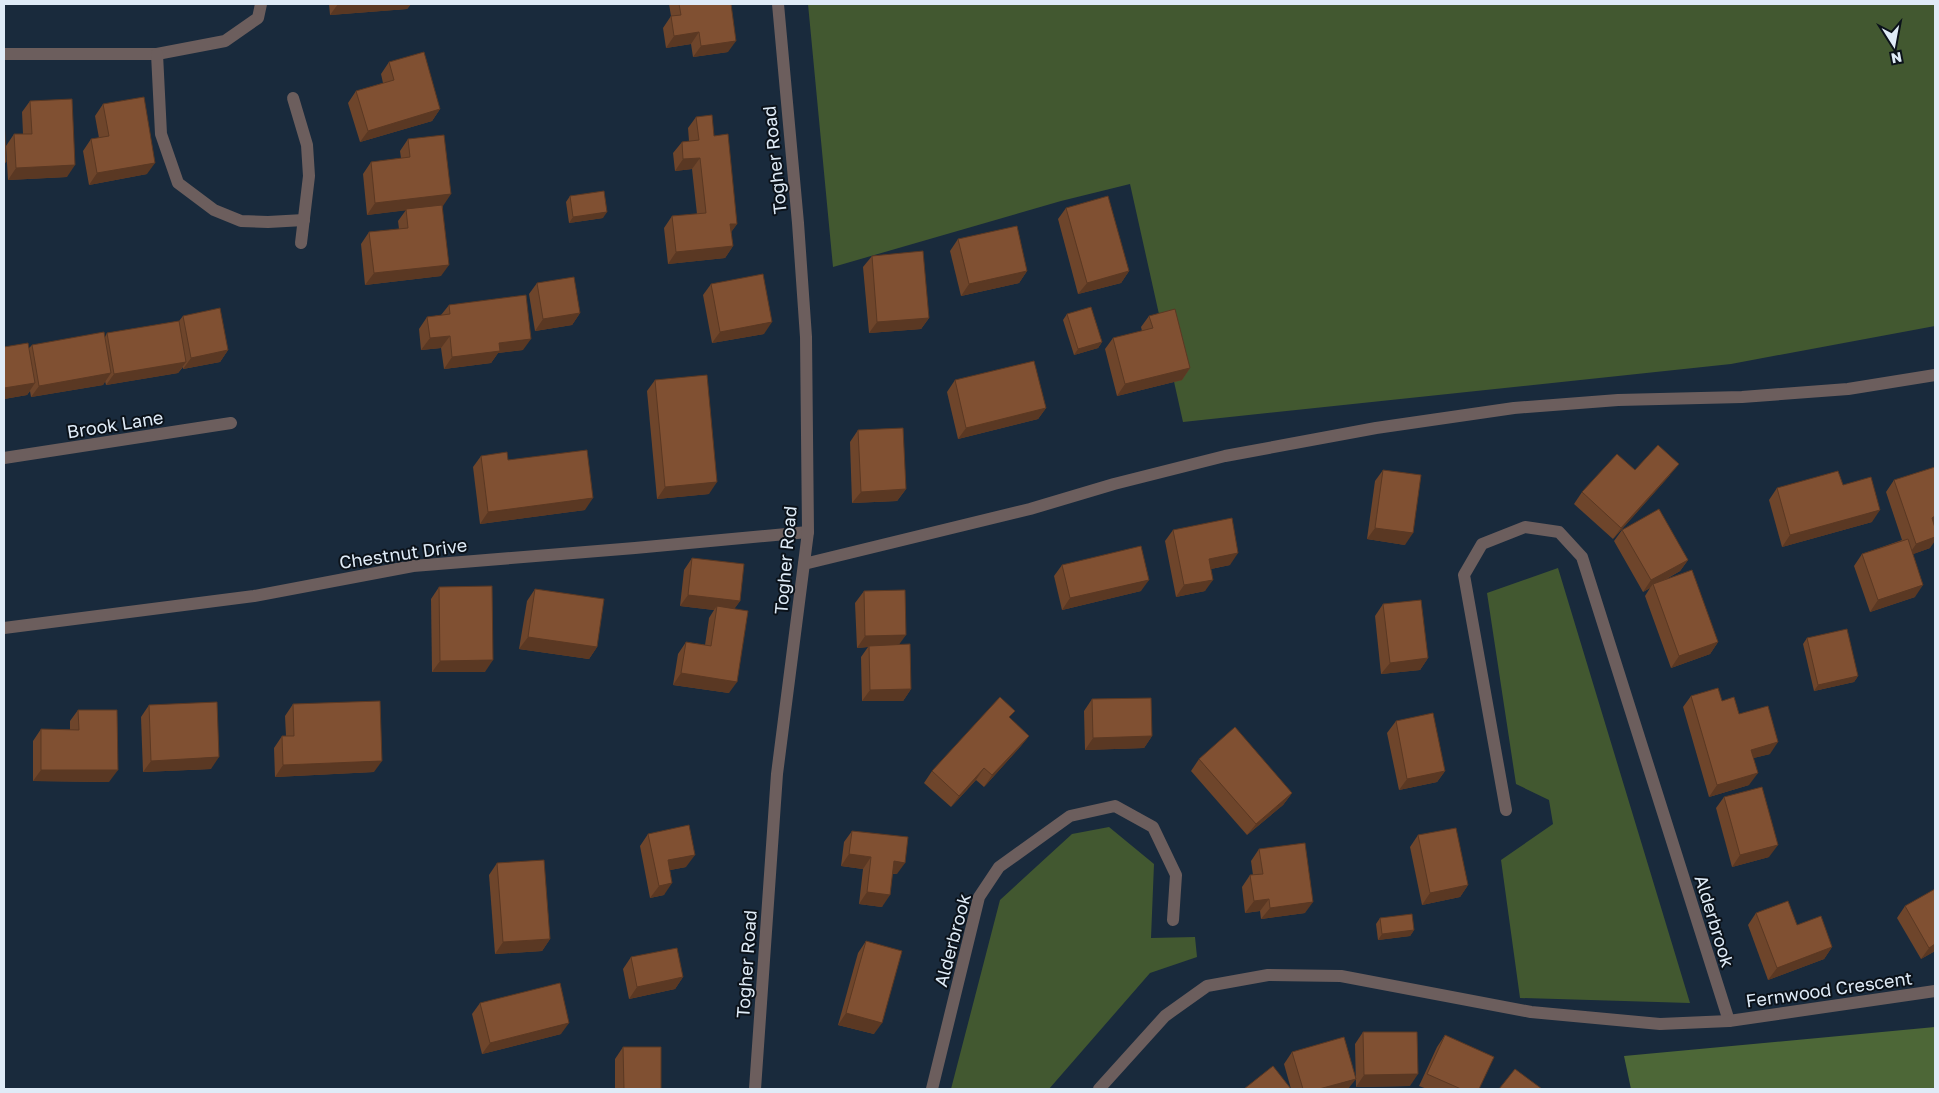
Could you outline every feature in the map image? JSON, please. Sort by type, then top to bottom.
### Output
[{"type":"street","points":[[4,54],[157,54],[225,40],[258,18],[262,4]]},
{"type":"street","name":"Togher Road","points":[[755,1089],[777,774],[808,532],[806,337],[798,223],[778,4]]},
{"type":"street","points":[[157,54],[161,134],[178,183],[214,210],[241,221],[304,220]]},
{"type":"street","points":[[294,98],[307,145],[309,176],[301,243]]},
{"type":"street","points":[[804,564],[1030,509],[1114,484],[1225,456],[1376,428],[1514,408],[1618,400],[1742,397],[1839,390],[1863,388],[1935,375]]},
{"type":"street","name":"Brook Lane","points":[[4,458],[231,423]]},
{"type":"street","name":"Alderbrook","points":[[1506,810],[1464,575],[1482,544],[1525,527],[1560,532],[1582,557],[1728,1021]]},
{"type":"street","name":"Chestnut Drive","points":[[4,628],[254,596],[413,566],[808,532]]},
{"type":"street","name":"Alderbrook","points":[[932,1089],[979,897],[999,868],[1070,816],[1115,806],[1153,827],[1176,875],[1173,920]]},
{"type":"street","points":[[1099,1089],[1165,1016],[1207,986],[1268,975],[1340,976],[1531,1012],[1660,1024],[1728,1021]]},
{"type":"street","name":"Fernwood Crescent","points":[[1728,1021],[1935,991]]},
{"type":"green space","points":[[808,4],[1935,4],[1935,326],[1731,364],[1183,422],[1130,184],[1061,201],[833,267]]},
{"type":"green space","points":[[1558,568],[1690,1003],[1520,998],[1501,860],[1553,824],[1549,800],[1516,784],[1487,593]]},
{"type":"green space","points":[[1109,827],[1154,864],[1151,938],[1195,937],[1197,957],[1150,973],[1049,1089],[951,1089],[1000,900],[1072,834]]},
{"type":"green space","points":[[1935,1027],[1935,1089],[1631,1089],[1624,1056]]},
{"type":"building","points":[[679,4],[731,4],[736,41],[701,46],[699,32],[674,36],[671,16],[681,15]]},
{"type":"building","points":[[424,52],[440,109],[368,131],[356,91],[394,80],[389,62]]},
{"type":"building","points":[[144,97],[155,163],[97,173],[91,139],[109,136],[103,104]]},
{"type":"building","points":[[72,99],[75,165],[16,168],[14,134],[32,134],[30,101]]},
{"type":"building","points":[[712,115],[714,136],[728,134],[737,224],[730,224],[733,246],[676,252],[672,216],[706,213],[700,158],[683,159],[682,142],[699,140],[696,117]]},
{"type":"building","points":[[4,118],[6,162],[4,163]]},
{"type":"building","points":[[444,135],[451,194],[375,203],[371,162],[410,157],[408,139]]},
{"type":"building","points":[[604,191],[607,212],[573,217],[570,196]]},
{"type":"building","points":[[1108,196],[1129,271],[1087,283],[1066,208]]},
{"type":"building","points":[[442,205],[449,265],[374,273],[369,232],[408,228],[406,209]]},
{"type":"building","points":[[1017,226],[1027,271],[969,284],[958,239]]},
{"type":"building","points":[[923,251],[929,318],[877,322],[872,256]]},
{"type":"building","points":[[763,274],[772,322],[720,332],[711,284]]},
{"type":"building","points":[[574,277],[580,313],[543,319],[537,283]]},
{"type":"building","points":[[526,295],[531,339],[499,343],[500,351],[452,357],[450,336],[430,338],[427,317],[450,314],[449,305]]},
{"type":"building","points":[[1091,307],[1102,342],[1078,349],[1067,314]]},
{"type":"building","points":[[220,308],[228,350],[191,358],[183,316]]},
{"type":"building","points":[[1175,309],[1190,368],[1125,384],[1113,338],[1153,328],[1149,316]]},
{"type":"building","points":[[179,321],[186,362],[114,374],[107,333]]},
{"type":"building","points":[[104,332],[111,373],[39,386],[32,345]]},
{"type":"building","points":[[28,343],[35,383],[4,388],[4,347]]},
{"type":"building","points":[[1034,361],[1046,408],[966,428],[955,380]]},
{"type":"building","points":[[707,375],[717,482],[665,487],[655,380]]},
{"type":"building","points":[[903,428],[906,489],[861,492],[858,430]]},
{"type":"building","points":[[1658,445],[1679,464],[1621,528],[1582,492],[1617,454],[1635,470]]},
{"type":"building","points":[[587,450],[593,498],[488,512],[481,456],[507,452],[508,460]]},
{"type":"building","points":[[1935,467],[1935,516],[1932,518],[1935,537],[1916,544],[1894,480]]},
{"type":"building","points":[[1383,470],[1421,475],[1413,533],[1375,528]]},
{"type":"building","points":[[1838,471],[1843,485],[1871,477],[1880,510],[1790,535],[1777,488]]},
{"type":"building","points":[[1659,509],[1688,560],[1651,580],[1622,530]]},
{"type":"building","points":[[1232,518],[1238,553],[1209,559],[1213,580],[1184,585],[1173,530]]},
{"type":"building","points":[[1908,539],[1923,585],[1878,600],[1862,554]]},
{"type":"building","points":[[1141,546],[1149,580],[1070,598],[1062,565]]},
{"type":"building","points":[[692,558],[744,564],[740,601],[688,595]]},
{"type":"building","points":[[1692,570],[1718,642],[1679,656],[1653,584]]},
{"type":"building","points":[[492,586],[493,660],[440,661],[439,587]]},
{"type":"building","points":[[535,589],[604,599],[597,647],[528,637]]},
{"type":"building","points":[[905,590],[906,635],[865,636],[864,591]]},
{"type":"building","points":[[1421,600],[1428,658],[1390,663],[1383,604]]},
{"type":"building","points":[[717,606],[748,611],[737,682],[681,673],[686,642],[711,646]]},
{"type":"building","points":[[1847,629],[1858,676],[1818,685],[1807,638]]},
{"type":"building","points":[[910,644],[911,689],[870,690],[869,646]]},
{"type":"building","points":[[1718,688],[1722,701],[1734,697],[1739,714],[1768,706],[1778,742],[1751,750],[1758,773],[1717,785],[1691,696]]},
{"type":"building","points":[[1000,697],[1015,711],[1009,717],[1029,736],[992,775],[984,768],[959,796],[932,771]]},
{"type":"building","points":[[1151,698],[1152,736],[1093,738],[1092,699]]},
{"type":"building","points":[[380,701],[382,761],[283,765],[282,736],[294,736],[293,704]]},
{"type":"building","points":[[217,702],[219,757],[151,761],[149,705]]},
{"type":"building","points":[[78,710],[117,710],[118,770],[41,770],[41,729],[79,730]]},
{"type":"building","points":[[1433,713],[1445,771],[1407,779],[1396,721]]},
{"type":"building","points":[[1235,727],[1292,793],[1256,824],[1199,759]]},
{"type":"building","points":[[1762,787],[1778,845],[1740,855],[1724,797]]},
{"type":"building","points":[[689,825],[695,855],[668,860],[672,883],[659,886],[648,834]]},
{"type":"building","points":[[1456,828],[1468,885],[1430,893],[1418,835]]},
{"type":"building","points":[[852,831],[908,837],[905,863],[894,861],[890,895],[867,892],[871,857],[849,854]]},
{"type":"building","points":[[1305,843],[1313,902],[1270,908],[1269,899],[1254,901],[1250,875],[1263,874],[1259,849]]},
{"type":"building","points":[[544,860],[550,939],[503,942],[497,863]]},
{"type":"building","points":[[1935,889],[1935,944],[1929,948],[1905,906]]},
{"type":"building","points":[[1788,901],[1797,925],[1821,916],[1832,947],[1777,968],[1756,913]]},
{"type":"building","points":[[1412,914],[1414,930],[1382,934],[1380,918]]},
{"type":"building","points":[[866,941],[902,951],[882,1023],[846,1013]]},
{"type":"building","points":[[677,948],[683,977],[637,987],[631,957]]},
{"type":"building","points":[[560,983],[569,1023],[490,1043],[480,1003]]},
{"type":"building","points":[[1363,1032],[1417,1032],[1418,1074],[1364,1075]]},
{"type":"building","points":[[1445,1035],[1494,1057],[1479,1089],[1461,1089],[1427,1074]]},
{"type":"building","points":[[1344,1037],[1356,1079],[1319,1089],[1303,1089],[1292,1052]]},
{"type":"building","points":[[623,1047],[661,1047],[661,1089],[624,1089]]},
{"type":"building","points":[[1273,1066],[1291,1089],[1244,1089]]},
{"type":"building","points":[[1515,1069],[1542,1089],[1499,1089]]}]
